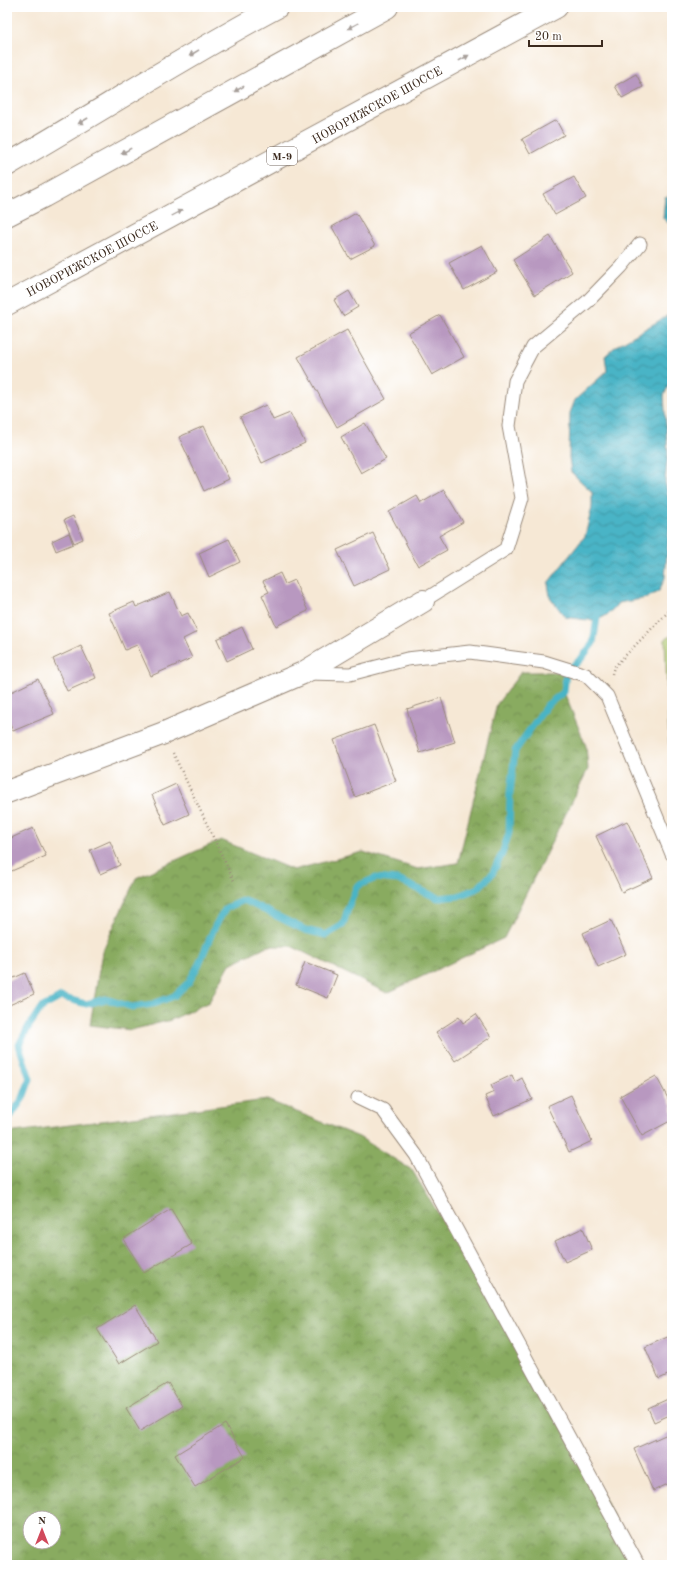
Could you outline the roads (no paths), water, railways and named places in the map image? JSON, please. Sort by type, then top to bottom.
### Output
[{"type":"main road","points":[[7,165],[104,109],[218,39],[277,7]]},
{"type":"main road","points":[[7,215],[58,189],[388,7]]},
{"type":"main road","name":"НОВОРИЖСКОЕ ШОССЕ","points":[[7,304],[556,7]]},
{"type":"main road","points":[[7,792],[164,733],[303,673],[423,601]]},
{"type":"lane","points":[[218,39],[253,7]]},
{"type":"lane","points":[[423,601],[506,549],[522,498],[509,426],[515,381],[533,346],[587,302],[621,267],[640,244]]},
{"type":"lane","points":[[303,673],[350,674],[407,658],[470,652],[544,662],[586,675],[607,696],[672,854]]},
{"type":"lane","points":[[358,1098],[383,1110],[416,1155],[638,1565]]},
{"type":"water","points":[[672,195],[672,227],[663,218],[665,197]]},
{"type":"water","points":[[672,313],[672,376],[664,396],[668,453],[665,481],[671,509],[665,578],[659,591],[647,598],[618,603],[612,610],[601,618],[589,620],[565,617],[550,597],[548,583],[585,536],[592,507],[592,492],[571,472],[569,457],[570,413],[575,400],[607,371],[605,356],[616,346]]},
{"type":"waterway","points":[[7,1117],[10,1117],[23,1098],[30,1079],[19,1045],[41,1008],[61,997],[86,1004],[106,999],[132,1007],[153,1004],[174,996],[189,982],[199,964],[215,926],[226,908],[244,900],[305,930],[326,935],[343,925],[357,886],[376,878],[398,880],[438,898],[458,896],[478,888],[492,874],[502,854],[509,833],[510,793],[515,751],[547,705],[564,692],[566,672],[581,659],[593,643],[598,612]]}]
